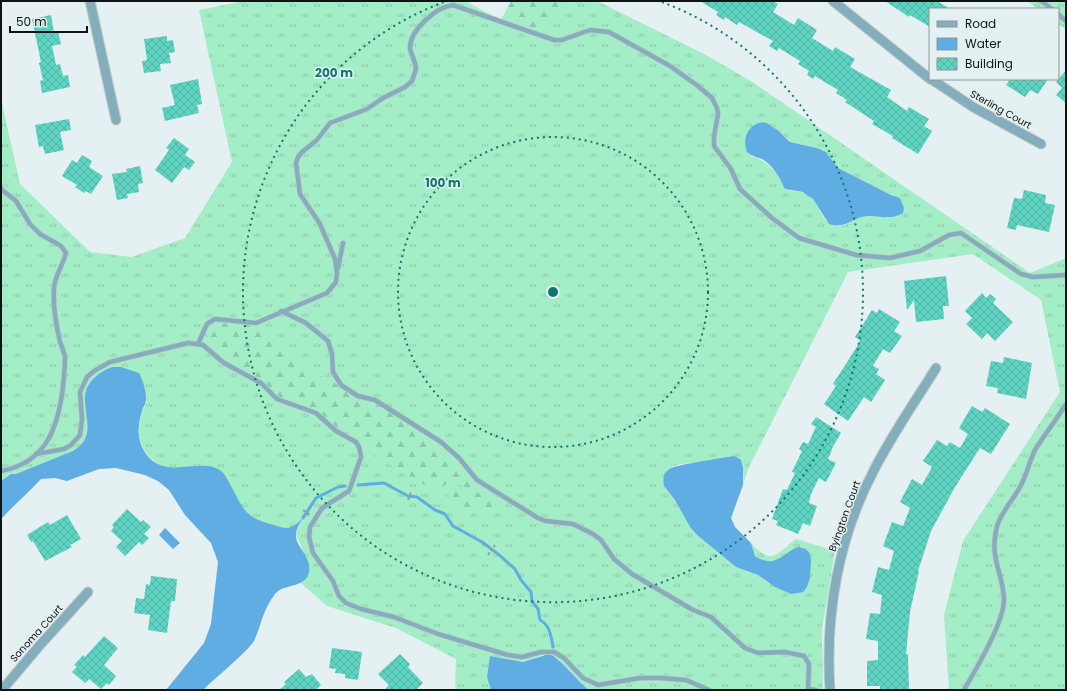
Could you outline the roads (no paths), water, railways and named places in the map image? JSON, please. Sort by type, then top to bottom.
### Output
[{"type":"street","points":[[90,1],[116,120]]},
{"type":"street","name":"Sterling Court","points":[[833,1],[929,78]]},
{"type":"street","name":"Sterling Court","points":[[932,80],[973,107],[1041,144]]},
{"type":"street","name":"Byington Court","points":[[830,690],[828,655],[832,599],[850,527],[873,472],[936,368]]},
{"type":"street","name":"Sonoma Court","points":[[2,690],[88,592]]},
{"type":"lane","points":[[1041,1],[1051,8]]},
{"type":"lane","points":[[337,274],[335,260],[327,240],[315,215],[300,194],[296,163],[302,152],[317,140],[330,123],[368,109],[383,98],[405,87],[412,81],[416,69],[411,52],[412,39],[434,12],[442,7],[453,4],[541,37],[558,41],[590,30],[609,32],[670,66],[712,98],[718,114],[714,136],[714,146],[731,168],[740,189],[772,218],[800,238],[856,255],[890,258],[920,251],[949,235],[961,233],[1021,274],[1033,277],[1066,275]]},
{"type":"lane","points":[[1,189],[16,201],[30,224],[40,234],[61,246],[66,253],[56,278],[54,288],[58,330],[64,355],[61,404],[56,426],[49,440],[36,454],[11,469],[1,470]]},
{"type":"lane","points":[[198,344],[207,324],[215,319],[256,323],[281,311],[327,293],[336,282],[343,243]]},
{"type":"lane","points":[[281,311],[306,323],[328,342],[332,354],[333,372],[335,377],[341,385],[351,393],[375,400],[441,442],[459,458],[477,480],[538,518],[546,521],[573,524],[593,534],[601,540],[614,559],[632,574],[693,610],[715,620],[745,648],[758,653],[785,652],[804,656],[809,664],[808,690],[816,690]]},
{"type":"lane","points":[[36,454],[53,452],[71,445],[80,435],[82,419],[80,392],[88,377],[94,371],[110,362],[188,343],[198,344],[208,349],[224,363],[261,383],[277,399],[316,413],[336,431],[356,442],[359,447],[361,457],[349,491],[322,508],[313,523],[309,537],[313,553],[333,581],[339,596],[346,603],[361,609],[394,617],[438,634],[508,655],[522,657],[541,652],[554,652],[564,658],[583,678],[598,685],[640,678],[660,678],[686,680],[709,690]]},
{"type":"lane","points":[[964,690],[995,630],[1003,610],[1003,591],[995,560],[995,542],[998,526],[1003,513],[1021,486],[1036,450],[1066,404]]},
{"type":"water","points":[[762,122],[767,123],[779,131],[790,142],[817,148],[826,152],[838,168],[891,195],[900,198],[904,208],[903,213],[894,217],[863,217],[841,225],[829,224],[813,199],[803,192],[785,189],[770,165],[762,159],[747,152],[745,143],[749,130],[753,126]]},
{"type":"water","points":[[112,367],[121,367],[139,373],[142,379],[146,400],[139,422],[139,437],[142,447],[150,458],[159,465],[169,467],[202,466],[212,467],[221,471],[226,476],[243,508],[251,516],[264,522],[279,527],[290,528],[303,518],[297,528],[296,539],[308,561],[309,572],[307,577],[299,584],[284,588],[275,594],[265,612],[254,641],[203,690],[166,690],[204,643],[211,624],[218,562],[211,543],[185,515],[169,490],[158,481],[145,475],[116,468],[99,469],[67,481],[55,478],[41,479],[1,519],[1,481],[11,474],[16,474],[73,451],[83,442],[87,431],[85,398],[88,387],[96,376]]},
{"type":"water","points":[[734,456],[741,460],[743,468],[743,485],[731,518],[735,527],[751,543],[755,556],[762,560],[774,561],[798,547],[806,549],[810,554],[811,560],[810,578],[807,587],[803,592],[791,594],[775,587],[758,575],[736,567],[697,535],[690,527],[675,500],[664,486],[665,475],[669,469],[673,467]]},
{"type":"water","points":[[165,528],[180,543],[173,549],[159,535]]},
{"type":"water","points":[[549,654],[558,660],[589,690],[491,690],[487,677],[490,656],[523,662]]},
{"type":"waterway","points":[[358,485],[384,483],[408,496],[417,497],[435,510],[445,514],[453,526],[482,542],[498,554],[515,569],[521,580],[531,592],[532,601],[538,609],[540,620],[550,631],[553,647]]},
{"type":"waterway","points":[[303,518],[316,498],[338,487],[345,486]]}]
